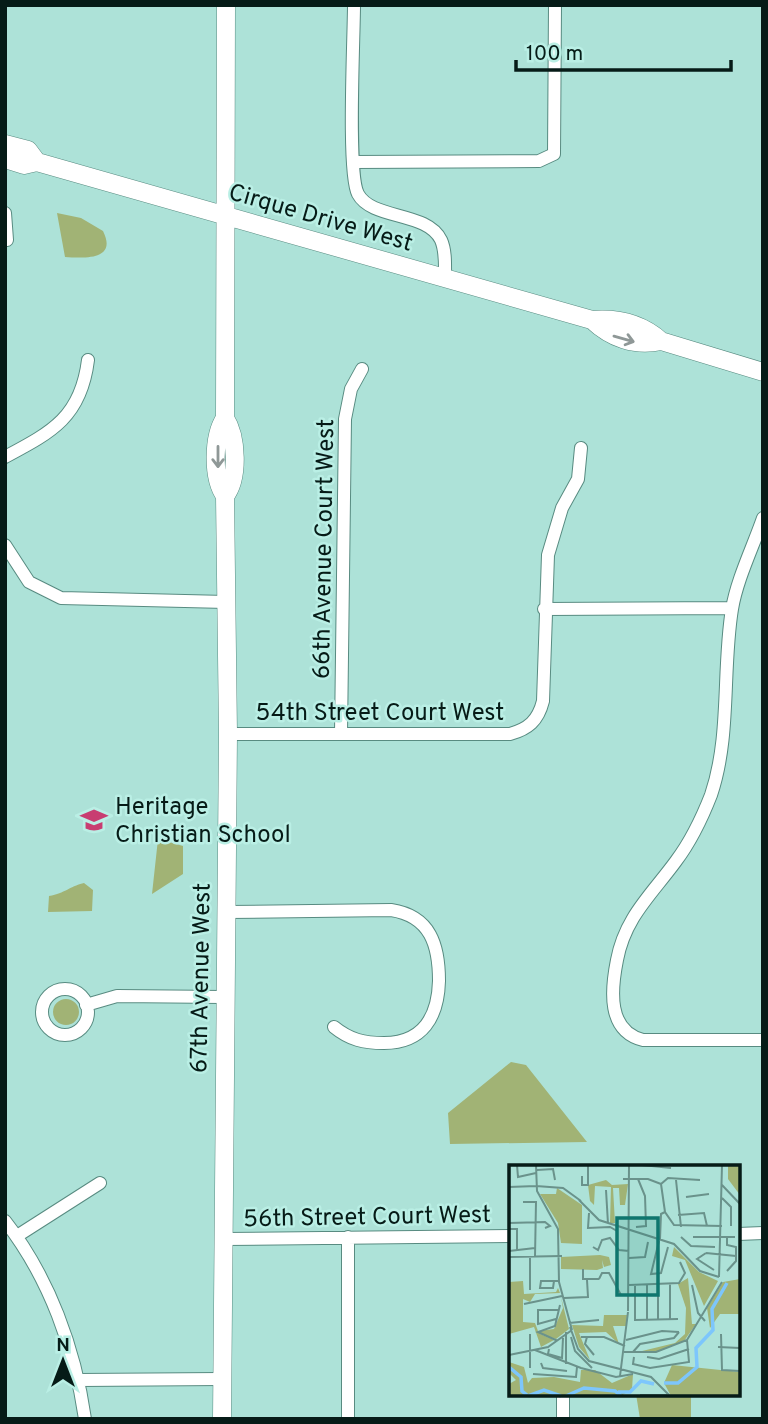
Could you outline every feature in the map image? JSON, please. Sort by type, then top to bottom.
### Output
[{"type":"street","name":"67th Avenue West","points":[[222,1419],[223,997],[228,734],[225,496],[233,486],[233,430],[225,418],[226,5]]},
{"type":"street","points":[[354,5],[354,184],[363,201],[421,223],[441,238],[445,278]]},
{"type":"street","points":[[353,162],[539,161],[555,152],[555,5]]},
{"type":"street","name":"Cirque Drive West","points":[[5,144],[27,150],[37,162]]},
{"type":"street","name":"Cirque Drive West","points":[[5,159],[24,164],[37,162],[592,320],[611,318],[649,330],[661,341],[763,372]]},
{"type":"street","points":[[5,213],[7,240]]},
{"type":"street","points":[[5,457],[47,433],[68,415],[81,395],[88,360]]},
{"type":"street","name":"66th Avenue Court West","points":[[341,733],[345,419],[351,389],[362,369]]},
{"type":"street","points":[[581,448],[578,480],[562,508],[551,539],[544,610],[732,608]]},
{"type":"street","points":[[763,518],[732,608],[717,772],[705,810],[687,845],[643,900],[621,940],[616,963],[614,1011],[621,1028],[633,1037],[643,1040],[763,1041]]},
{"type":"street","points":[[5,545],[29,582],[61,598],[226,602]]},
{"type":"street","name":"54th Street Court West","points":[[228,734],[510,734],[530,726],[543,701],[544,610]]},
{"type":"street","points":[[226,912],[391,910],[422,923],[436,943],[439,955],[437,1005],[426,1027],[406,1041],[369,1043],[345,1035],[334,1027]]},
{"type":"street","points":[[86,1005],[117,996],[223,997]]},
{"type":"street","points":[[17,1236],[100,1183]]},
{"type":"street","points":[[5,1221],[17,1236],[52,1301],[79,1380],[85,1419]]},
{"type":"street","points":[[740,1234],[763,1233]]},
{"type":"street","name":"56th Street Court West","points":[[223,1239],[509,1236]]},
{"type":"street","points":[[348,1237],[348,1419]]},
{"type":"street","points":[[79,1380],[222,1379]]},
{"type":"street","points":[[562,1419],[563,1396]]},
{"type":"green space","points":[[57,213],[81,218],[103,231],[106,248],[96,256],[65,257]]},
{"type":"green space","points":[[158,839],[183,846],[183,874],[152,894]]},
{"type":"green space","points":[[84,883],[93,890],[92,911],[48,912],[49,896]]},
{"type":"green space","points":[[66,999],[75,1003],[79,1012],[75,1021],[66,1025],[57,1021],[53,1012],[57,1003]]},
{"type":"green space","points":[[511,1062],[526,1065],[587,1142],[450,1144],[448,1113]]},
{"type":"green space","points":[[636,1396],[691,1396],[691,1419],[640,1419]]},
{"type":"place","name":"Heritage Christian School","points":[[94,820]]}]
